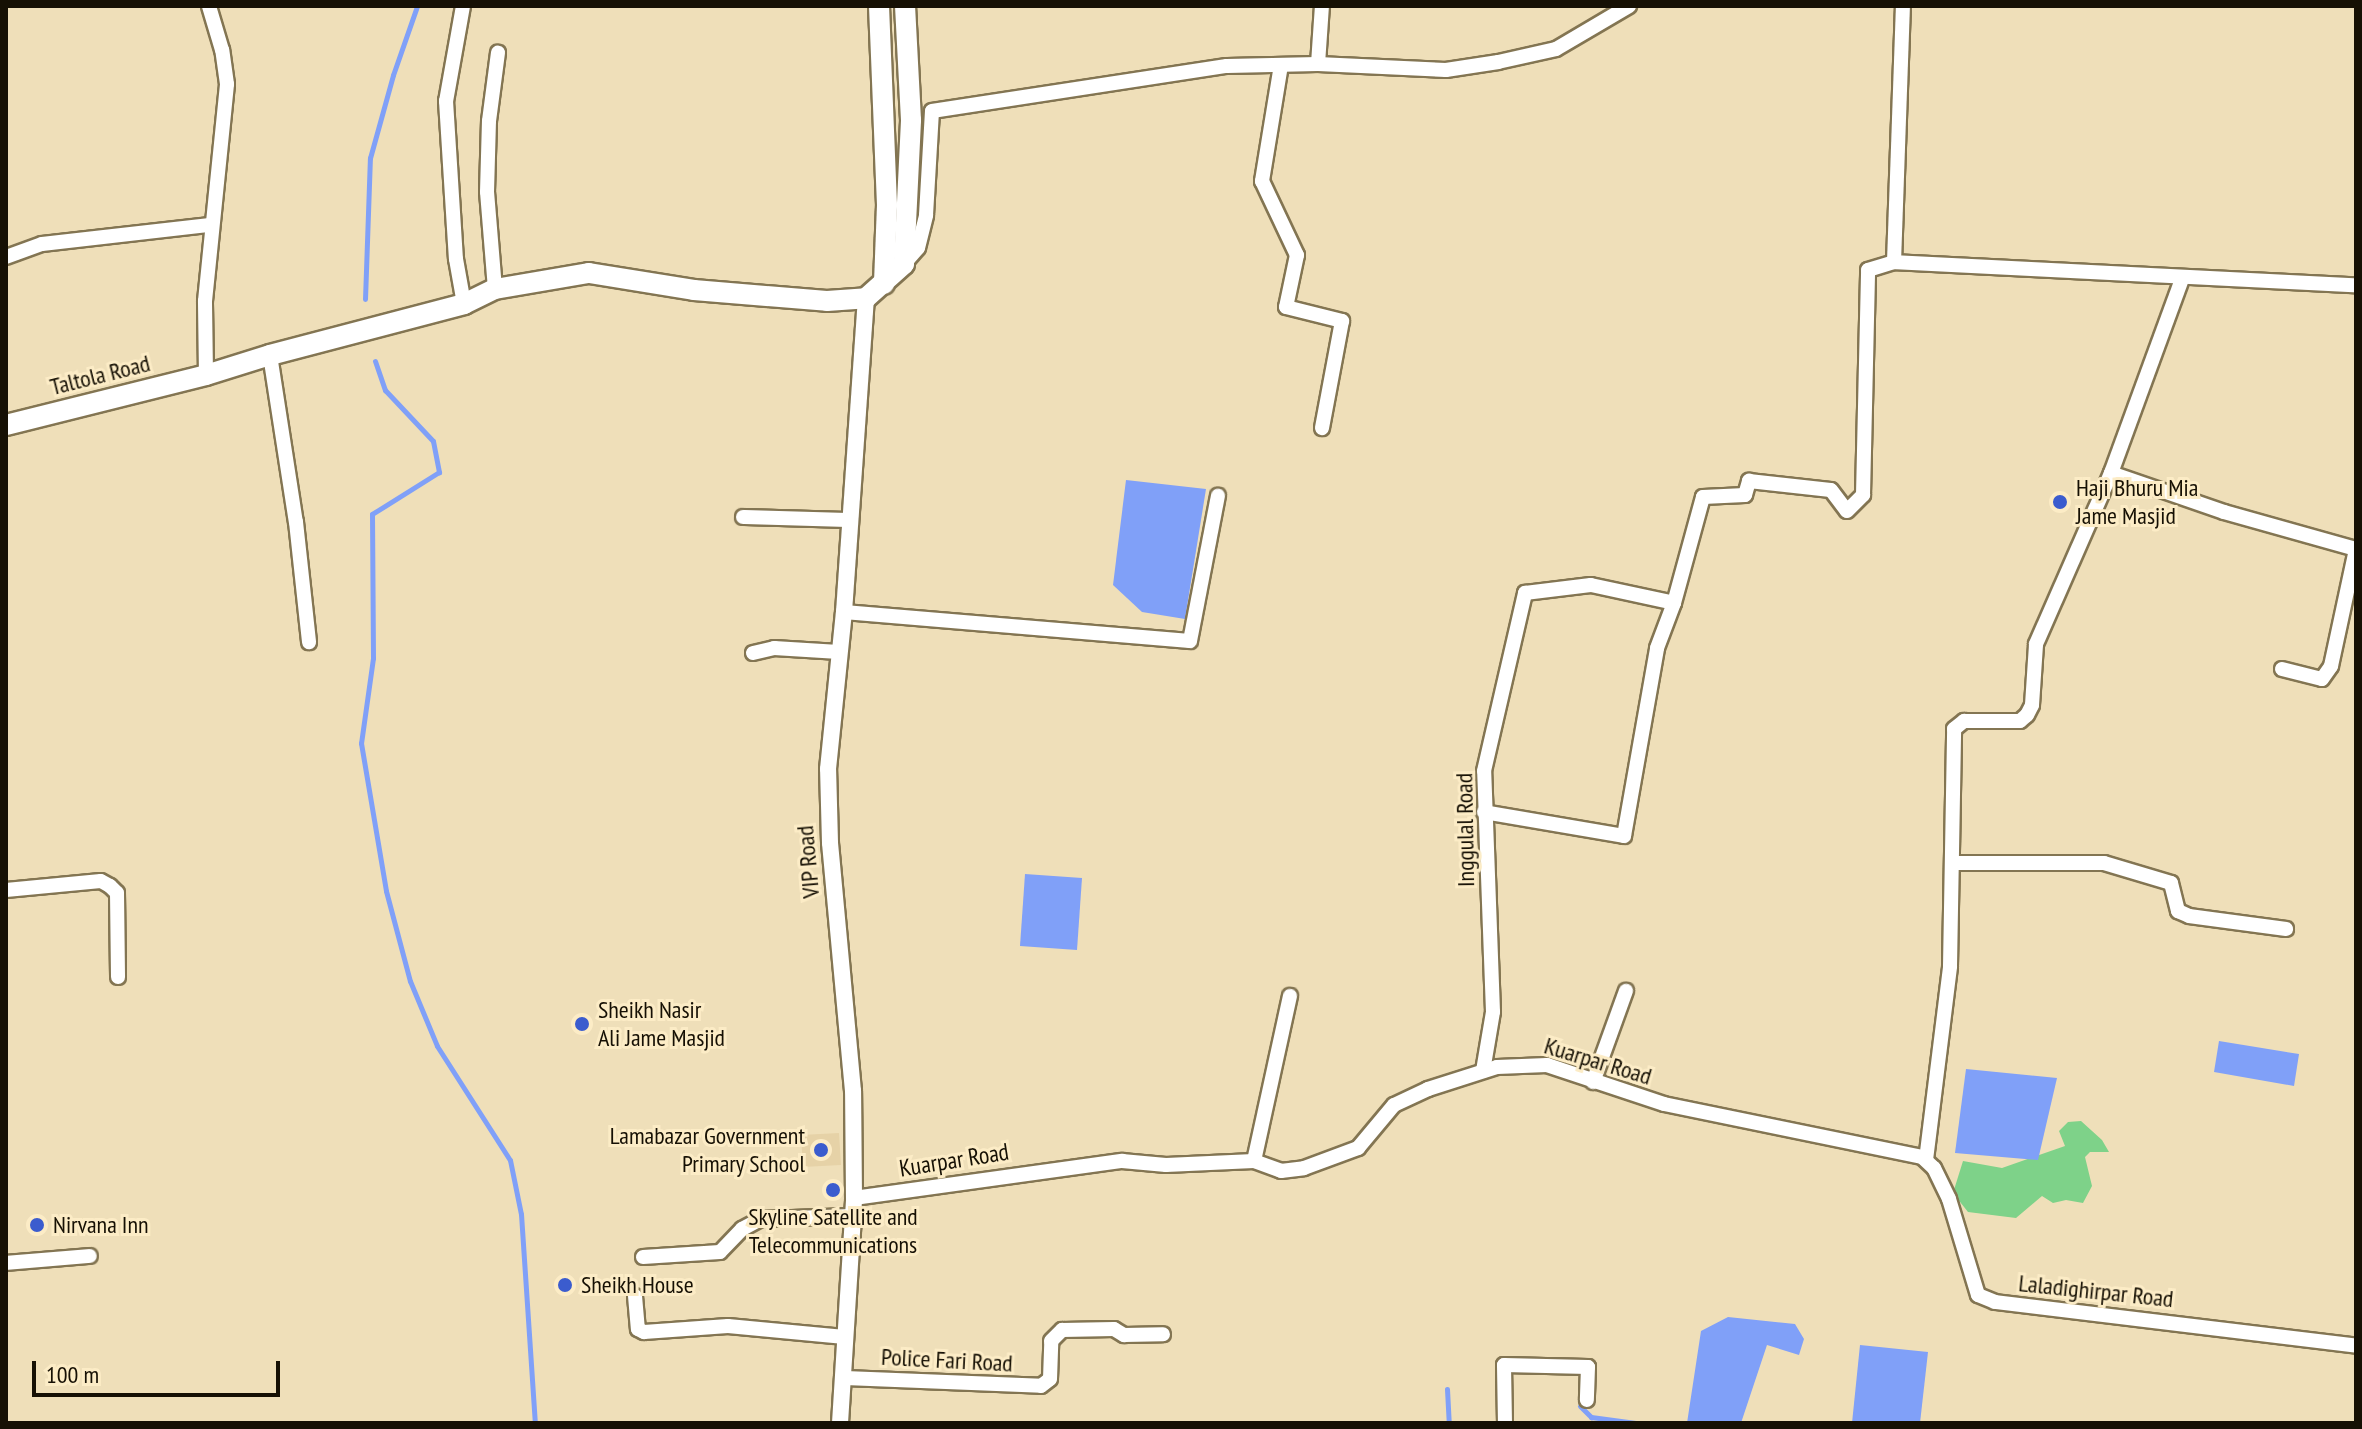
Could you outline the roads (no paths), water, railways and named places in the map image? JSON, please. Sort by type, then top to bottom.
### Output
[{"type":"main road","points":[[879,6],[887,205],[884,284]]},
{"type":"main road","points":[[866,298],[904,264],[911,120],[905,6]]},
{"type":"main road","name":"Taltola Road","points":[[6,425],[206,375],[464,304],[495,289],[589,273],[694,290],[827,301],[866,298]]},
{"type":"street","points":[[206,375],[205,301],[210,225],[227,84],[222,50],[209,6]]},
{"type":"street","points":[[463,6],[446,101],[456,259],[464,304]]},
{"type":"street","points":[[1318,64],[1322,6]]},
{"type":"street","points":[[904,264],[918,248],[926,215],[932,111],[1227,66],[1318,64],[1446,70],[1556,49],[1629,6]]},
{"type":"street","points":[[1894,262],[1903,6]]},
{"type":"street","points":[[495,289],[487,192],[489,121],[498,53]]},
{"type":"street","points":[[1281,65],[1262,181],[1297,255],[1286,307],[1342,321],[1322,428]]},
{"type":"street","points":[[6,257],[42,244],[210,225]]},
{"type":"street","points":[[1484,812],[1624,836],[1657,648],[1674,603],[1703,497],[1745,495],[1749,481],[1831,490],[1847,511],[1863,495],[1868,270],[1894,262],[2182,279],[2356,285]]},
{"type":"street","points":[[1926,1160],[1950,966],[1954,729],[1964,721],[2020,721],[2027,715],[2032,705],[2036,644],[2111,473],[2182,279]]},
{"type":"street","name":"VIP Road","points":[[840,1423],[854,1198],[849,1019],[827,808],[866,298]]},
{"type":"street","points":[[270,355],[296,522],[309,642]]},
{"type":"street","points":[[2111,473],[2224,512],[2356,549],[2331,666],[2322,679],[2282,669]]},
{"type":"street","points":[[844,612],[1190,641],[1218,496]]},
{"type":"street","points":[[743,517],[849,520]]},
{"type":"street","name":"Inggulal Road","points":[[1483,1071],[1493,1012],[1484,771],[1525,593],[1591,585],[1674,603]]},
{"type":"street","points":[[753,653],[774,648],[839,652]]},
{"type":"street","points":[[1952,863],[2104,863],[2171,883],[2178,911],[2189,916],[2286,929]]},
{"type":"street","points":[[6,890],[101,881],[110,886],[117,893],[118,977]]},
{"type":"street","points":[[1593,1082],[1626,991]]},
{"type":"street","points":[[1254,1161],[1290,996]]},
{"type":"street","name":"Kuarpar Road","points":[[854,1198],[1122,1161],[1166,1165],[1254,1161],[1281,1171],[1342,1156],[1369,1139],[1394,1105],[1428,1089],[1483,1071],[1531,1063],[1547,1065],[1664,1104],[1901,1151],[1926,1160]]},
{"type":"street","name":"Laladighirpar Road","points":[[1926,1160],[1940,1179],[1958,1222],[1978,1295],[1995,1302],[2356,1346]]},
{"type":"street","points":[[643,1257],[720,1252],[742,1229],[761,1219],[853,1216]]},
{"type":"street","points":[[6,1263],[90,1256]]},
{"type":"street","points":[[635,1296],[638,1329],[644,1332],[728,1326],[844,1337]]},
{"type":"street","name":"Police Fari Road","points":[[845,1378],[1046,1384],[1050,1379],[1051,1341],[1062,1330],[1114,1329],[1124,1335],[1163,1334]]},
{"type":"street","points":[[1505,1423],[1504,1365],[1588,1367],[1587,1400]]},
{"type":"water","points":[[1126,480],[1206,489],[1185,619],[1142,612],[1113,585]]},
{"type":"water","points":[[1025,874],[1082,878],[1077,950],[1020,946]]},
{"type":"water","points":[[2219,1041],[2299,1054],[2294,1086],[2214,1072]]},
{"type":"water","points":[[1966,1069],[2057,1078],[2038,1160],[1955,1153]]},
{"type":"water","points":[[1728,1317],[1795,1324],[1804,1339],[1799,1355],[1767,1345],[1741,1423],[1687,1423],[1701,1331]]},
{"type":"water","points":[[1860,1345],[1928,1352],[1920,1423],[1852,1423]]},
{"type":"waterway","points":[[365,299],[370,158],[393,75],[417,6]]},
{"type":"waterway","points":[[375,361],[385,390],[433,441],[439,472],[372,514],[373,658],[361,743],[386,891],[410,981],[437,1046],[510,1160],[521,1214],[535,1423]]},
{"type":"waterway","points":[[1447,1389],[1449,1423]]},
{"type":"waterway","points":[[1580,1406],[1591,1417],[1636,1423]]},
{"type":"place","name":"Haji Bhuru Mia Jame Masjid","points":[[2060,502]]},
{"type":"place","name":"Sheikh Nasir Ali Jame Masjid","points":[[582,1024]]},
{"type":"place","name":"Lamabazar Government Primary School","points":[[821,1150]]},
{"type":"place","name":"Skyline Satellite and Telecommunications","points":[[833,1190]]},
{"type":"place","name":"Nirvana Inn","points":[[37,1225]]},
{"type":"place","name":"Sheikh House","points":[[565,1285]]}]
